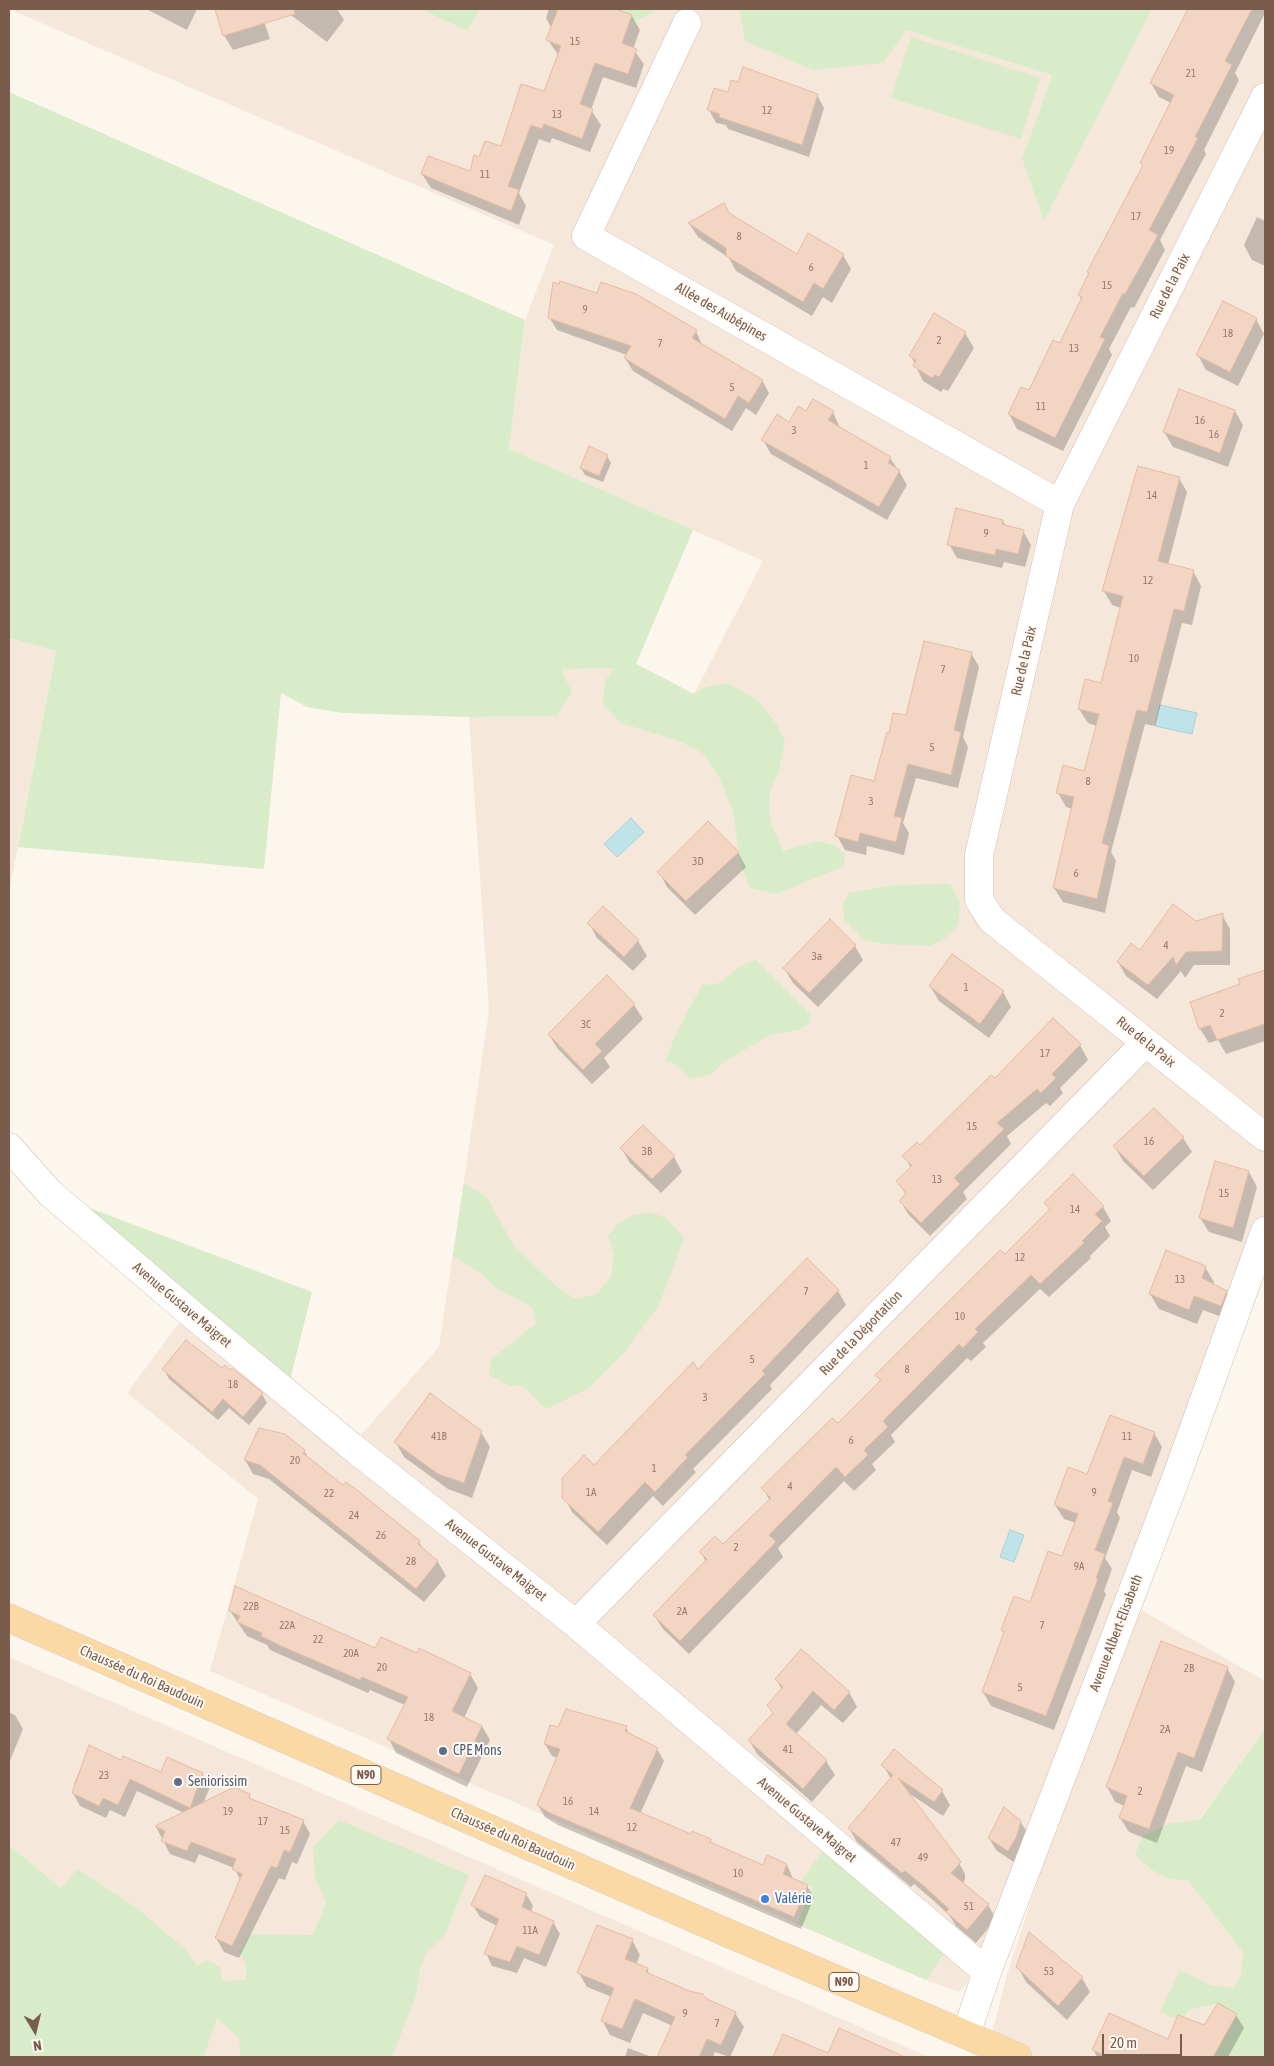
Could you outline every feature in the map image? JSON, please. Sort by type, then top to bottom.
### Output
[{"type":"main road","name":"Chaussée du Roi Baudouin","points":[[9,1618],[723,1931],[1018,2057]]},
{"type":"street","name":"Allée des Aubépines","points":[[687,23],[586,236],[1060,504]]},
{"type":"street","name":"Rue de la Paix","points":[[1265,97],[1060,504],[979,855],[979,900],[992,920],[1265,1138]]},
{"type":"street","name":"Rue de la Déportation","points":[[576,1624],[1146,1042]]},
{"type":"street","name":"Avenue Gustave Maigret","points":[[9,1147],[50,1193],[188,1312],[351,1446],[576,1624],[987,1972]]},
{"type":"street","name":"Avenue Albert-Elisabeth","points":[[966,2034],[987,1972],[1176,1478],[1265,1231]]},
{"type":"shaded area","points":[[9,9],[420,9],[467,31],[480,9],[602,9],[631,23],[655,12],[656,9],[739,9],[745,41],[906,30],[1052,75],[1022,159],[1044,220],[1152,9],[1265,9],[1265,1255],[1127,1602],[1265,1681],[1265,1729],[1199,1819],[1245,1847],[1265,2057],[986,2057],[1007,1975],[1123,1614],[966,1985],[958,1992],[926,1980],[210,1671],[258,1499],[127,1393],[188,1311],[351,1446],[439,1347],[489,1011],[469,717],[557,716],[572,692],[560,669],[636,664],[694,694],[763,561],[509,449],[525,320],[554,245]]},
{"type":"shaded area","points":[[9,638],[56,651],[9,892]]},
{"type":"shaded area","points":[[9,1657],[929,2057],[204,2057],[217,2017],[9,1845]]},
{"type":"green space","points":[[420,9],[480,9],[467,31]]},
{"type":"green space","points":[[602,9],[656,9],[655,12],[631,23]]},
{"type":"green space","points":[[739,9],[1152,9],[1044,221],[1022,159],[1052,75],[906,30],[883,63],[813,70],[745,41]]},
{"type":"green space","points":[[911,37],[1040,78],[1021,139],[891,98]]},
{"type":"green space","points":[[9,92],[525,320],[509,449],[693,530],[636,664],[694,694],[706,687],[728,683],[759,702],[775,722],[785,741],[778,774],[770,791],[769,809],[771,824],[783,851],[818,841],[834,845],[845,854],[844,866],[777,894],[750,888],[741,866],[733,812],[720,779],[704,754],[681,742],[621,723],[603,704],[605,681],[614,668],[561,669],[572,692],[557,716],[469,717],[343,713],[307,707],[281,693],[264,869],[18,847],[56,651],[9,638]]},
{"type":"green space","points":[[950,884],[960,901],[958,925],[944,939],[930,946],[884,944],[864,940],[844,920],[843,904],[849,893],[895,885]]},
{"type":"green space","points":[[756,960],[811,1015],[809,1024],[798,1030],[770,1035],[725,1061],[710,1075],[691,1079],[676,1065],[666,1061],[674,1038],[702,985],[717,984],[744,964]]},
{"type":"green space","points":[[464,1183],[487,1197],[513,1245],[558,1288],[576,1299],[597,1294],[611,1277],[614,1255],[608,1236],[619,1223],[633,1215],[651,1212],[667,1219],[684,1238],[659,1305],[624,1353],[589,1388],[546,1409],[523,1386],[509,1386],[489,1375],[491,1359],[536,1324],[532,1307],[497,1289],[483,1275],[453,1256]]},
{"type":"green space","points":[[50,1193],[312,1292],[287,1392]]},
{"type":"green space","points":[[1265,1729],[1265,2057],[1213,2057],[1237,2014],[1218,2003],[1188,2010],[1184,2017],[1178,2015],[1176,2019],[1160,2012],[1180,1970],[1211,1985],[1233,1988],[1241,1976],[1243,1952],[1188,1880],[1169,1879],[1152,1870],[1135,1855],[1143,1835],[1171,1823],[1199,1820]]},
{"type":"green space","points":[[339,1820],[469,1875],[445,1934],[426,1953],[420,1969],[416,1995],[392,2057],[240,2057],[239,2038],[217,2018],[204,2057],[9,2057],[9,1845],[61,1888],[77,1869],[134,1906],[186,1950],[197,1966],[207,1960],[220,1967],[223,1981],[246,1980],[246,1965],[239,1951],[250,1934],[313,1935],[326,1903],[315,1878],[313,1847]]},
{"type":"green space","points":[[828,1843],[949,1946],[926,1980],[797,1924],[812,1887],[801,1882]]},
{"type":"water","points":[[1160,705],[1197,713],[1192,734],[1155,726]]},
{"type":"water","points":[[631,818],[644,832],[617,857],[604,844]]},
{"type":"water","points":[[1010,1530],[1024,1535],[1014,1562],[1000,1557]]},
{"type":"building","points":[[215,9],[294,9],[295,14],[223,36]]},
{"type":"building","points":[[558,9],[616,9],[632,15],[622,43],[637,49],[628,74],[595,63],[580,104],[593,109],[582,139],[544,124],[542,129],[531,125],[508,186],[519,190],[511,211],[421,174],[428,156],[470,171],[474,155],[479,157],[485,141],[501,146],[521,84],[544,91],[561,46],[546,40]]},
{"type":"building","points":[[1188,9],[1252,9],[1225,61],[1232,65],[1195,137],[1198,138],[1149,230],[1158,235],[1125,294],[1123,293],[1100,337],[1105,339],[1055,438],[1008,414],[1021,387],[1029,390],[1053,340],[1060,343],[1082,297],[1078,295],[1089,273],[1087,272],[1143,165],[1140,163],[1174,95],[1150,83]]},
{"type":"building","points":[[743,67],[818,94],[802,145],[719,117],[720,114],[707,110],[714,88],[728,92],[731,80],[738,82]]},
{"type":"building","points":[[724,203],[729,213],[797,254],[808,233],[844,254],[823,289],[814,283],[803,302],[726,256],[726,248],[688,223]]},
{"type":"building","points":[[560,281],[597,293],[601,282],[636,294],[697,330],[692,338],[763,380],[749,403],[738,396],[725,419],[624,358],[631,346],[548,318],[553,282],[559,284]]},
{"type":"building","points":[[1223,301],[1257,318],[1230,372],[1196,355]]},
{"type":"building","points":[[934,313],[966,332],[939,377],[935,375],[932,378],[913,366],[916,360],[909,356]]},
{"type":"building","points":[[1179,389],[1235,410],[1220,453],[1163,432]]},
{"type":"building","points":[[813,399],[834,411],[828,420],[891,457],[888,463],[900,470],[879,507],[761,440],[777,414],[789,422],[798,406],[806,411]]},
{"type":"building","points":[[589,446],[608,455],[599,476],[580,468]]},
{"type":"building","points":[[1138,466],[1180,477],[1158,561],[1194,570],[1184,611],[1174,609],[1147,712],[1137,710],[1133,723],[1102,843],[1109,846],[1097,899],[1053,888],[1074,797],[1056,793],[1063,765],[1084,771],[1099,714],[1078,709],[1085,679],[1101,683],[1123,596],[1102,591]]},
{"type":"building","points":[[956,508],[1003,520],[1002,524],[1024,530],[1018,554],[996,549],[995,555],[947,545]]},
{"type":"building","points":[[924,641],[972,652],[954,730],[961,732],[951,775],[908,764],[894,816],[902,818],[896,842],[860,833],[858,842],[835,836],[851,775],[874,781],[887,732],[889,733],[893,713],[906,715]]},
{"type":"building","points":[[708,821],[739,852],[686,901],[657,872]]},
{"type":"building","points":[[1173,904],[1196,921],[1223,913],[1222,951],[1186,952],[1176,965],[1173,957],[1148,985],[1117,962],[1131,943],[1140,950]]},
{"type":"building","points":[[603,906],[639,940],[624,957],[587,923]]},
{"type":"building","points":[[830,919],[856,945],[809,993],[783,968]]},
{"type":"building","points":[[952,954],[1004,991],[980,1024],[929,986]]},
{"type":"building","points":[[1265,970],[1265,1024],[1217,1040],[1210,1025],[1199,1029],[1190,1002],[1240,984],[1238,979]]},
{"type":"building","points":[[607,975],[635,1004],[595,1044],[602,1051],[583,1070],[548,1034]]},
{"type":"building","points":[[1053,1018],[1081,1044],[1052,1074],[1056,1078],[1041,1093],[1037,1089],[997,1123],[1004,1129],[954,1178],[960,1184],[921,1223],[899,1201],[906,1193],[896,1181],[912,1166],[902,1156],[917,1142],[920,1145],[991,1075],[995,1078]]},
{"type":"building","points":[[1154,1108],[1184,1137],[1144,1176],[1113,1146]]},
{"type":"building","points":[[643,1125],[675,1156],[652,1179],[620,1148]]},
{"type":"building","points":[[1215,1161],[1249,1171],[1233,1228],[1199,1218]]},
{"type":"building","points":[[1073,1174],[1104,1206],[1095,1214],[1102,1221],[1082,1241],[1084,1243],[1040,1284],[1031,1275],[975,1329],[978,1332],[963,1348],[959,1344],[883,1421],[888,1427],[864,1450],[868,1455],[845,1477],[836,1467],[769,1535],[776,1542],[680,1641],[653,1615],[707,1559],[699,1552],[715,1536],[723,1544],[771,1498],[761,1488],[832,1418],[838,1423],[881,1380],[875,1375],[1000,1250],[1005,1254],[1050,1209],[1044,1203]]},
{"type":"building","points":[[1166,1250],[1206,1266],[1202,1278],[1227,1291],[1221,1306],[1194,1296],[1189,1310],[1149,1294]]},
{"type":"building","points":[[807,1258],[839,1290],[762,1371],[765,1374],[685,1455],[688,1457],[655,1492],[645,1482],[598,1532],[562,1498],[562,1478],[584,1455],[594,1465],[693,1362],[698,1369]]},
{"type":"building","points":[[186,1340],[222,1368],[225,1365],[230,1370],[232,1368],[263,1393],[243,1417],[223,1399],[212,1412],[162,1369]]},
{"type":"building","points":[[430,1393],[482,1431],[464,1483],[438,1474],[394,1442]]},
{"type":"building","points":[[1110,1415],[1155,1432],[1143,1464],[1124,1457],[1108,1501],[1113,1503],[1095,1550],[1105,1554],[1096,1578],[1098,1579],[1046,1716],[982,1692],[1004,1632],[1001,1630],[1014,1596],[1030,1602],[1048,1551],[1062,1556],[1078,1514],[1054,1505],[1068,1467],[1087,1474]]},
{"type":"building","points":[[259,1428],[285,1434],[305,1450],[303,1453],[343,1485],[346,1482],[357,1490],[420,1541],[418,1544],[438,1561],[416,1589],[260,1465],[244,1460]]},
{"type":"building","points":[[235,1586],[375,1648],[381,1637],[417,1653],[419,1648],[471,1673],[452,1711],[482,1726],[459,1774],[387,1739],[408,1697],[362,1677],[360,1680],[281,1646],[261,1636],[262,1633],[237,1622],[240,1616],[229,1611]]},
{"type":"building","points":[[1161,1641],[1228,1667],[1194,1758],[1178,1752],[1149,1829],[1119,1818],[1127,1796],[1106,1787]]},
{"type":"building","points":[[801,1649],[850,1692],[834,1710],[813,1691],[786,1724],[827,1760],[803,1789],[748,1740],[773,1713],[767,1705],[783,1687],[775,1679]]},
{"type":"building","points":[[566,1709],[627,1726],[625,1731],[658,1748],[630,1808],[691,1834],[692,1831],[711,1839],[710,1842],[763,1865],[767,1855],[787,1864],[783,1874],[808,1885],[794,1917],[550,1813],[537,1805],[560,1749],[544,1744],[550,1725],[558,1727]]},
{"type":"building","points":[[89,1745],[121,1760],[123,1756],[161,1772],[167,1757],[203,1773],[190,1808],[130,1779],[118,1805],[103,1798],[99,1806],[72,1793]]},
{"type":"building","points":[[894,1749],[943,1790],[934,1802],[898,1778],[961,1862],[951,1873],[989,1904],[967,1930],[946,1912],[949,1909],[925,1887],[905,1871],[902,1873],[848,1828],[893,1775],[881,1765]]},
{"type":"building","points":[[234,1787],[250,1794],[249,1798],[304,1820],[290,1852],[284,1850],[277,1868],[271,1866],[232,1946],[215,1938],[242,1874],[232,1869],[236,1859],[191,1842],[187,1851],[161,1841],[165,1831],[155,1826]]},
{"type":"building","points":[[1004,1807],[1021,1821],[1016,1838],[1008,1851],[988,1838]]},
{"type":"building","points":[[485,1875],[527,1893],[522,1907],[554,1921],[539,1955],[517,1946],[510,1962],[484,1954],[499,1919],[471,1905]]},
{"type":"building","points":[[597,1925],[633,1939],[625,1959],[648,1968],[646,1972],[689,1991],[703,1994],[705,1998],[736,2012],[721,2045],[707,2039],[699,2057],[657,2057],[675,2017],[635,1999],[622,2029],[601,2021],[614,1988],[577,1973]]},
{"type":"building","points":[[1029,1932],[1083,1977],[1058,2006],[1016,1967]]},
{"type":"building","points":[[1218,2003],[1237,2014],[1213,2057],[1110,2057],[1092,2050],[1109,2013],[1168,2039],[1178,2015],[1204,2025]]},
{"type":"building","points":[[839,2028],[905,2057],[773,2057],[783,2034],[828,2053]]},
{"type":"place","name":"CPE Mons","points":[[443,1751]]},
{"type":"place","name":"Seniorissim","points":[[178,1782]]},
{"type":"place","name":"Valérie","points":[[765,1899]]}]
